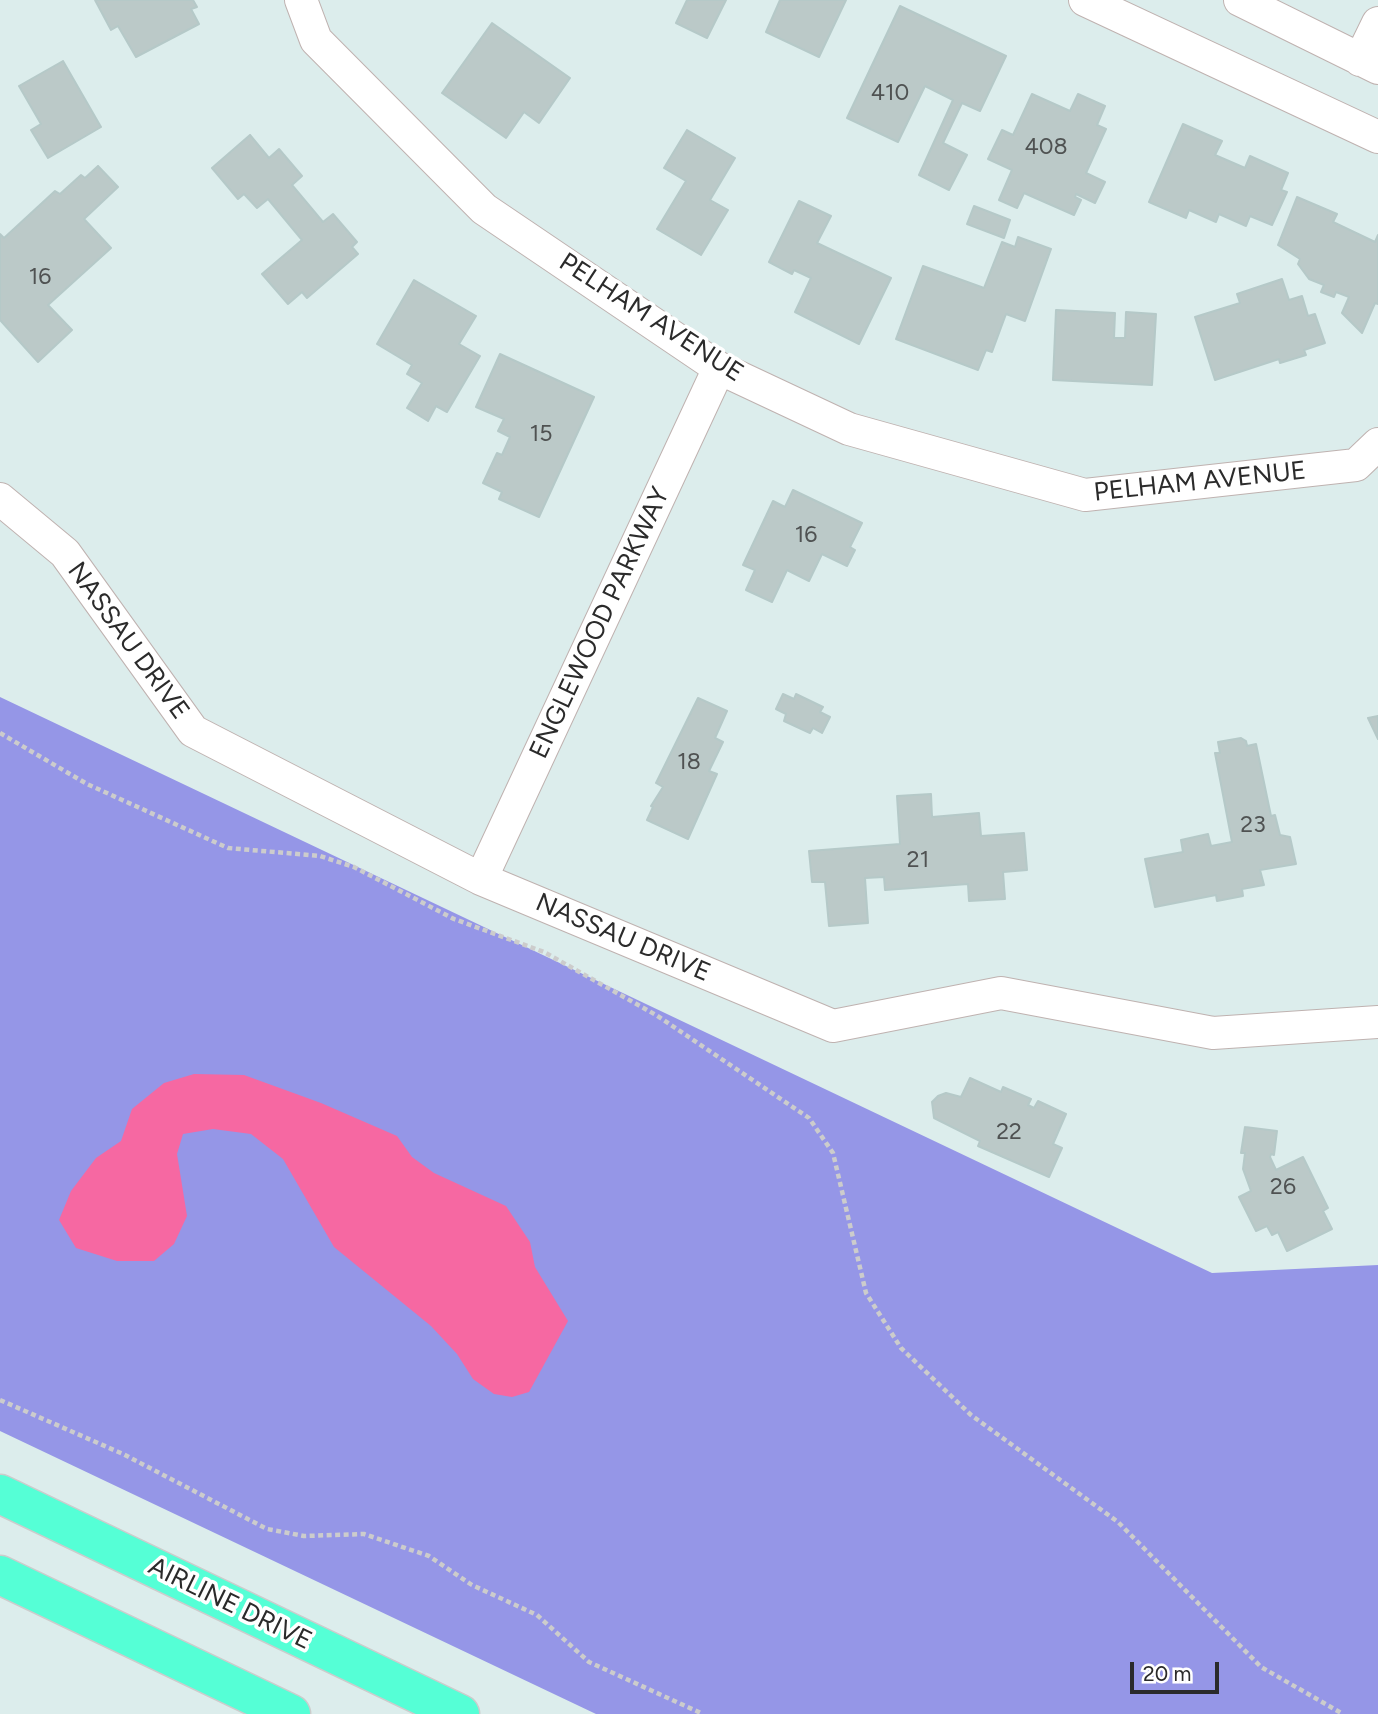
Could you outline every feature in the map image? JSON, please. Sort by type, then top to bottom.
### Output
[{"type":"highway","name":"AIRLINE DRIVE","points":[[0,1494],[460,1714]]},
{"type":"highway","points":[[0,1575],[291,1714]]},
{"type":"street","name":"PELHAM AVENUE","points":[[301,0],[316,40],[484,209],[719,368],[849,429],[1085,495],[1356,465],[1378,444]]},
{"type":"street","points":[[1085,0],[1378,137]]},
{"type":"street","points":[[1240,0],[1369,64],[1378,23]]},
{"type":"street","name":"ENGLEWOOD PARKWAY","points":[[481,878],[719,368]]},
{"type":"street","name":"NASSAU DRIVE","points":[[0,499],[65,553],[193,731],[481,878],[833,1027],[1001,993],[1213,1033],[1378,1023]]},
{"type":"path","points":[[0,733],[87,784],[228,848],[320,856],[354,867],[454,919],[544,952],[656,1015],[809,1118],[833,1153],[866,1293],[901,1348],[971,1415],[1118,1522],[1261,1667],[1343,1714]]},
{"type":"path","points":[[0,1400],[123,1454],[267,1529],[304,1536],[364,1534],[429,1556],[472,1585],[537,1615],[589,1662],[703,1714]]},
{"type":"shaded area","points":[[0,697],[1212,1273],[1378,1265],[1378,1714],[596,1714],[0,1431]]},
{"type":"shaded area","points":[[194,1074],[244,1075],[321,1103],[397,1136],[412,1157],[434,1173],[506,1206],[530,1242],[535,1267],[568,1321],[529,1392],[512,1397],[494,1394],[473,1379],[457,1354],[431,1326],[334,1247],[283,1159],[251,1134],[213,1129],[183,1134],[177,1154],[187,1216],[174,1244],[154,1261],[117,1261],[76,1248],[59,1220],[71,1191],[96,1158],[121,1141],[132,1109],[164,1083]]},
{"type":"building","points":[[95,0],[193,0],[197,7],[191,9],[199,24],[136,57],[118,26],[111,30]]},
{"type":"building","points":[[687,0],[726,0],[707,38],[676,23]]},
{"type":"building","points":[[780,0],[846,0],[819,57],[766,32]]},
{"type":"building","points":[[900,6],[1006,56],[980,111],[962,103],[943,143],[967,155],[949,190],[919,175],[953,100],[925,86],[898,142],[847,118]]},
{"type":"building","points":[[492,23],[570,78],[539,123],[524,112],[506,138],[442,93]]},
{"type":"building","points":[[63,61],[101,127],[48,158],[31,130],[41,124],[19,86]]},
{"type":"building","points":[[1032,94],[1070,111],[1078,94],[1105,106],[1097,125],[1106,129],[1086,173],[1105,182],[1095,203],[1076,194],[1075,197],[1081,200],[1074,215],[1024,193],[1017,208],[999,200],[1012,170],[988,159],[1002,130],[1013,135]]},
{"type":"building","points":[[1183,124],[1222,141],[1215,155],[1245,168],[1250,156],[1288,173],[1281,190],[1287,192],[1272,225],[1250,216],[1246,226],[1219,214],[1216,222],[1189,210],[1186,218],[1149,202]]},
{"type":"building","points":[[687,130],[735,158],[710,200],[728,210],[701,255],[657,229],[686,181],[664,168]]},
{"type":"building","points":[[250,135],[269,158],[279,149],[302,176],[292,185],[323,222],[333,214],[357,242],[352,247],[358,254],[307,298],[302,292],[288,304],[262,274],[302,240],[268,199],[257,208],[244,194],[238,199],[212,168]]},
{"type":"building","points":[[98,166],[118,187],[84,219],[111,248],[48,305],[72,330],[38,362],[0,320],[0,234],[4,238],[55,191],[60,194],[81,175],[85,178]]},
{"type":"building","points":[[1297,197],[1337,214],[1333,222],[1375,242],[1378,235],[1378,304],[1375,303],[1362,333],[1342,313],[1349,297],[1336,292],[1334,297],[1321,292],[1324,285],[1309,279],[1298,264],[1300,259],[1278,245]]},
{"type":"building","points":[[799,201],[831,216],[817,243],[891,278],[859,344],[795,312],[811,278],[794,270],[792,274],[769,262]]},
{"type":"building","points":[[974,206],[1010,220],[1004,238],[967,224]]},
{"type":"building","points":[[1018,237],[1051,249],[1025,321],[1006,314],[992,352],[986,350],[978,370],[896,339],[923,266],[984,288],[1002,242],[1015,247]]},
{"type":"building","points":[[1282,279],[1289,300],[1302,296],[1308,316],[1315,314],[1325,343],[1304,350],[1306,355],[1280,363],[1279,359],[1215,380],[1195,317],[1240,303],[1237,294]]},
{"type":"building","points":[[414,280],[476,316],[459,344],[480,356],[447,412],[436,406],[428,421],[407,408],[422,383],[407,374],[412,365],[377,344]]},
{"type":"building","points":[[1056,310],[1115,313],[1114,338],[1125,338],[1126,312],[1156,314],[1152,385],[1053,380]]},
{"type":"building","points":[[500,354],[594,397],[539,517],[499,499],[502,492],[483,483],[497,453],[502,455],[510,437],[498,431],[504,419],[476,407]]},
{"type":"building","points":[[793,490],[862,523],[850,547],[855,550],[847,566],[822,554],[809,581],[787,570],[772,602],[746,590],[755,570],[743,565],[773,501],[785,507]]},
{"type":"building","points":[[783,694],[794,699],[796,694],[823,707],[820,712],[830,717],[822,733],[813,728],[810,733],[784,721],[786,714],[776,709]]},
{"type":"building","points":[[698,698],[727,711],[715,738],[723,742],[709,771],[717,774],[688,839],[647,820],[653,807],[651,806],[663,787],[656,783]]},
{"type":"building","points":[[1378,716],[1378,739],[1368,718]]},
{"type":"building","points":[[1241,738],[1246,741],[1247,746],[1256,744],[1271,816],[1275,815],[1280,835],[1290,837],[1296,864],[1260,870],[1264,885],[1242,889],[1243,896],[1217,901],[1216,895],[1155,907],[1145,859],[1183,852],[1181,840],[1208,834],[1211,846],[1232,842],[1215,753],[1220,753],[1218,742]]},
{"type":"building","points":[[931,794],[932,817],[979,813],[981,836],[1024,833],[1027,870],[1003,872],[1005,899],[969,901],[968,884],[885,890],[884,877],[865,878],[868,923],[829,926],[825,882],[812,882],[809,851],[900,844],[897,796]]},
{"type":"building","points":[[970,1078],[1001,1092],[1003,1087],[1031,1099],[1028,1105],[1034,1108],[1038,1101],[1066,1114],[1053,1144],[1062,1148],[1049,1177],[978,1146],[980,1141],[934,1118],[932,1102],[946,1093],[961,1097]]},
{"type":"building","points":[[1245,1127],[1277,1131],[1274,1155],[1271,1154],[1270,1157],[1276,1170],[1303,1157],[1328,1208],[1323,1211],[1332,1229],[1287,1251],[1278,1232],[1272,1235],[1267,1226],[1256,1231],[1239,1197],[1251,1191],[1243,1169],[1245,1153],[1241,1153]]}]
